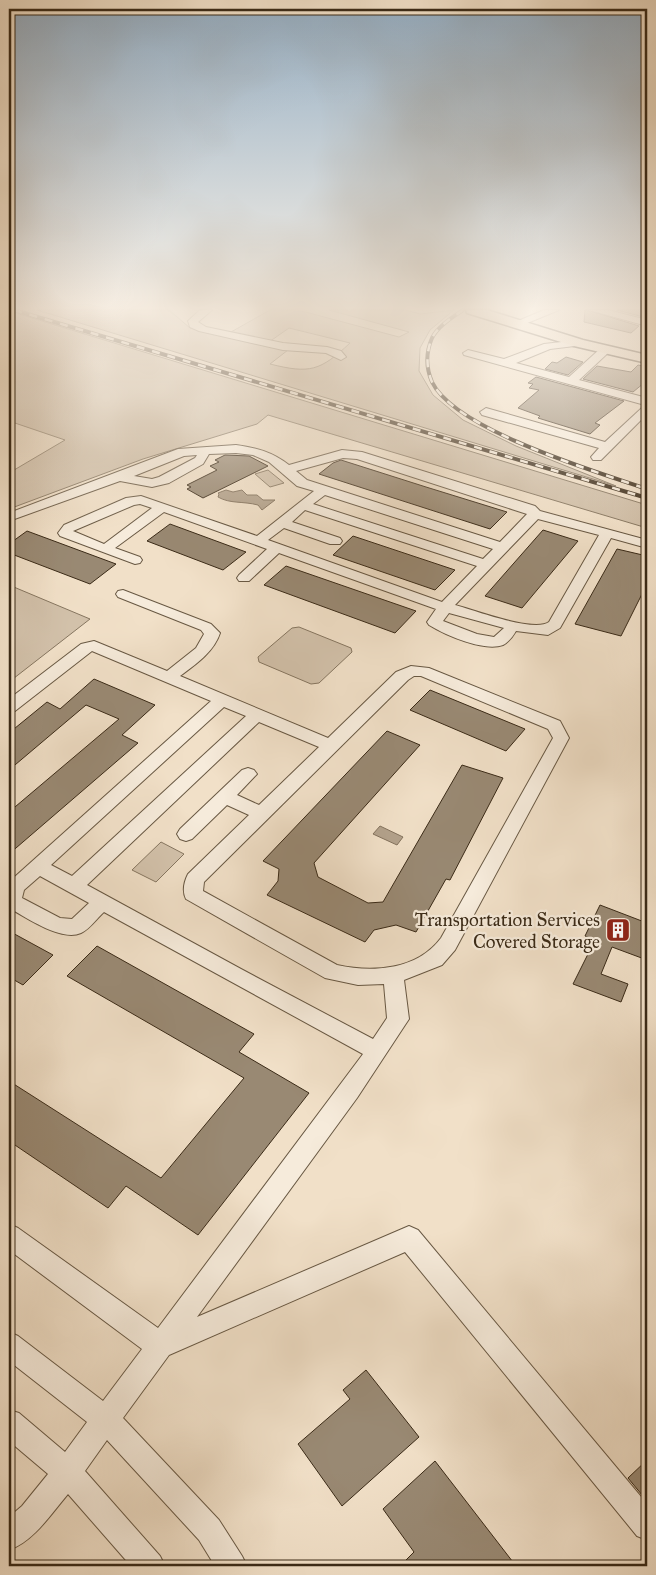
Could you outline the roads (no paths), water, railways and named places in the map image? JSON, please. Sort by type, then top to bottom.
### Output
[{"type":"street","points":[[580,384],[647,402]]},
{"type":"street","points":[[598,458],[647,408]]},
{"type":"street","points":[[486,412],[608,447]]},
{"type":"street","points":[[119,477],[152,482],[164,480],[199,461],[203,456],[202,450]]},
{"type":"street","points":[[9,517],[182,452],[236,450],[256,452],[273,459],[302,483],[503,548]]},
{"type":"street","points":[[287,470],[342,454],[358,455],[530,509],[535,514],[647,544]]},
{"type":"street","points":[[259,541],[323,490]]},
{"type":"street","points":[[135,560],[66,533],[68,528],[131,501],[141,500],[434,604],[526,629],[548,630],[555,625],[607,533]]},
{"type":"street","points":[[305,506],[487,565]]},
{"type":"street","points":[[105,549],[162,507]]},
{"type":"street","points":[[513,625],[504,638],[493,642],[441,628],[434,622],[446,606],[535,514]]},
{"type":"street","points":[[283,523],[335,541]]},
{"type":"street","points":[[244,578],[277,548]]},
{"type":"street","points":[[123,594],[206,627],[212,633],[212,639],[207,646],[169,677]]},
{"type":"street","points":[[9,707],[86,647],[94,646],[331,746]]},
{"type":"street","points":[[423,670],[554,725],[562,738],[448,944],[437,958],[419,967],[393,974],[348,977],[332,972],[193,894],[195,879],[262,814],[402,676],[411,671],[423,670]]},
{"type":"street","points":[[102,902],[76,927],[57,926],[12,901],[15,887],[222,700]]},
{"type":"street","points":[[74,886],[257,716]]},
{"type":"street","points":[[186,834],[248,774]]},
{"type":"street","points":[[224,796],[262,814]]},
{"type":"street","points":[[38,866],[377,1052]]},
{"type":"street","points":[[9,1536],[32,1516],[67,1472],[377,1052],[398,1019],[393,974]]},
{"type":"street","points":[[9,1236],[160,1346]]},
{"type":"street","points":[[160,1346],[409,1238],[647,1526]]},
{"type":"street","points":[[9,1345],[106,1420],[136,1450],[208,1530],[232,1566]]},
{"type":"street","points":[[9,1423],[67,1472],[124,1534],[150,1566]]},
{"type":"railway","points":[[261,384],[647,498]]},
{"type":"railway","points":[[433,384],[446,400],[468,417],[497,432],[563,460],[647,489]]},
{"type":"place","name":"Transportation Services Covered Storage","points":[[618,930]]}]
